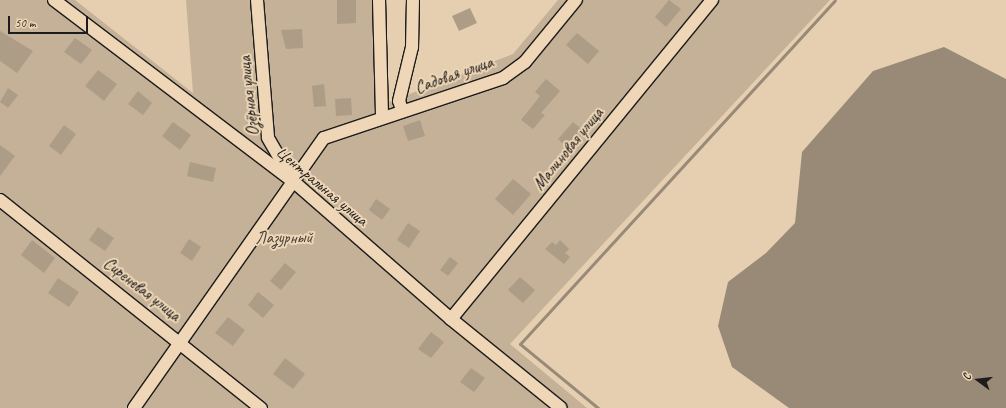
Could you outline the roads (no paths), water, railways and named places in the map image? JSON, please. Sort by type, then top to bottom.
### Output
[{"type":"street","name":"Центральная улица","points":[[54,0],[294,182],[450,319],[561,408]]},
{"type":"street","name":"Озёрная улица","points":[[257,0],[268,138],[294,182]]},
{"type":"street","points":[[379,0],[382,117]]},
{"type":"street","points":[[402,110],[399,101],[412,47],[413,0]]},
{"type":"street","name":"Садовая улица","points":[[134,408],[180,340],[324,138],[402,110],[502,78],[525,62],[576,0]]},
{"type":"street","name":"Малиновая улица","points":[[450,319],[712,0]]},
{"type":"street","name":"Сиреневая улица","points":[[0,200],[180,340],[262,408]]},
{"type":"waterway","points":[[598,408],[520,344],[835,0]]},
{"type":"park label","name":"Лазурный","points":[[284,238]]}]
